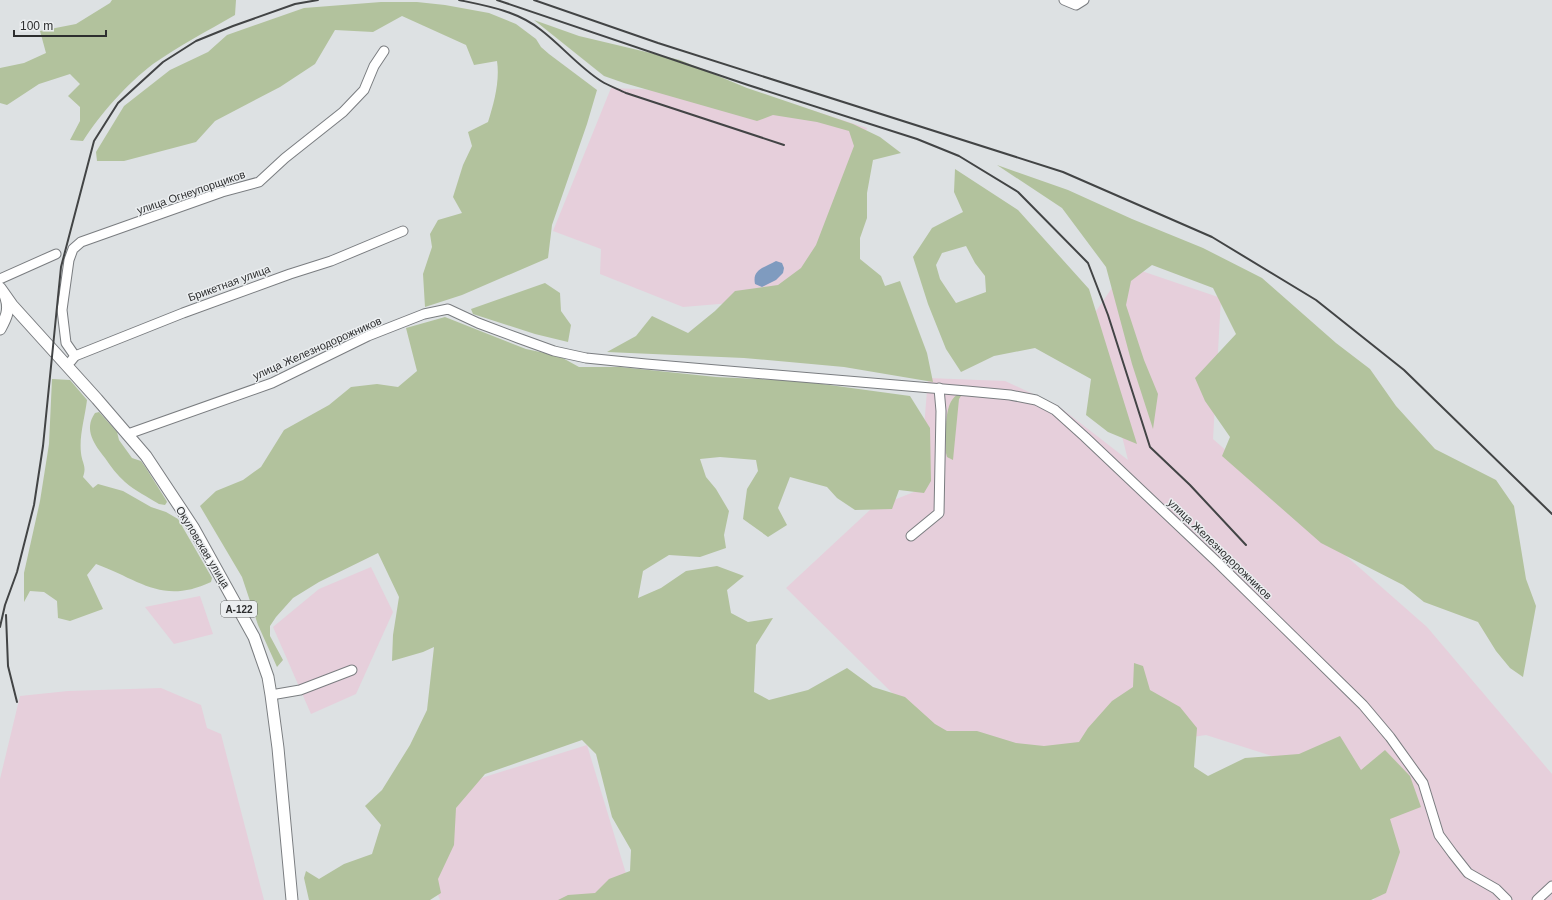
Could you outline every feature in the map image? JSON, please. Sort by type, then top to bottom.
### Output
[{"type":"main road","points":[[0,330],[5,321],[4,314],[7,303],[2,292]]},
{"type":"main road","points":[[2,292],[30,324]]},
{"type":"main road","points":[[4,314],[15,312],[20,314]]},
{"type":"main road","points":[[0,330],[8,323],[16,320],[30,324]]},
{"type":"main road","name":"А-122","points":[[30,324],[67,366]]},
{"type":"main road","name":"Окуловская улица","points":[[67,366],[146,456],[174,497],[243,616],[262,657],[268,677],[278,748],[292,900]]},
{"type":"street","points":[[1064,0],[1076,5],[1084,0]]},
{"type":"street","name":"улица Огнеупорщиков","points":[[75,356],[66,343],[62,310],[69,260],[73,249],[81,242],[222,192],[259,182],[285,158],[343,112],[364,90],[374,66],[384,51]]},
{"type":"street","name":"Брикетная улица","points":[[67,366],[75,356],[183,313],[290,274],[331,261],[402,231]]},
{"type":"street","points":[[0,279],[56,254]]},
{"type":"street","name":"улица Железнодорожников","points":[[128,434],[272,383],[368,336],[424,314],[448,309],[478,323],[554,351],[586,358],[940,388],[1010,395],[1036,400],[1055,410],[1085,436],[1363,704],[1423,783],[1439,835],[1468,873],[1496,889],[1507,900]]},
{"type":"street","points":[[911,536],[940,513],[940,388]]},
{"type":"street","points":[[271,695],[300,690],[352,670]]},
{"type":"street","points":[[1537,900],[1552,886]]},
{"type":"shaded area","points":[[611,88],[762,94],[867,128],[805,297],[683,307],[600,274],[601,249],[553,231]]},
{"type":"shaded area","points":[[1127,266],[1221,298],[1213,439],[1427,627],[1552,774],[1552,900],[1374,900],[1394,852],[1322,772],[1206,735],[970,770],[786,588],[871,509],[919,490],[928,378],[1005,381],[1057,405],[1128,460],[1092,317]]},
{"type":"shaded area","points":[[371,567],[393,612],[356,694],[311,714],[273,627],[319,589]]},
{"type":"shaded area","points":[[200,596],[213,634],[174,644],[145,607]]},
{"type":"shaded area","points":[[161,688],[201,705],[207,728],[221,734],[264,900],[0,900],[0,779],[20,696],[68,691]]},
{"type":"shaded area","points":[[587,745],[634,900],[440,900],[429,871],[424,796]]},
{"type":"green space","points":[[112,0],[236,0],[235,15],[153,64],[124,90],[106,110],[83,141],[70,140],[80,121],[80,107],[68,96],[80,84],[70,74],[39,84],[7,105],[0,103],[0,68],[24,63],[46,53],[40,31],[76,24],[110,3]]},
{"type":"green space","points":[[381,2],[417,2],[445,5],[489,13],[516,24],[536,39],[541,47],[549,54],[597,90],[587,124],[552,225],[548,258],[462,295],[425,307],[423,274],[432,247],[430,234],[438,220],[462,213],[453,197],[463,165],[472,146],[468,132],[488,122],[496,92],[498,69],[497,61],[474,65],[466,45],[402,16],[373,32],[335,30],[315,64],[280,87],[215,121],[196,142],[124,161],[97,161],[96,152],[124,106],[170,70],[208,52],[227,35],[304,8]]},
{"type":"green space","points":[[534,20],[579,36],[680,60],[747,88],[853,124],[880,137],[901,153],[873,160],[867,193],[867,218],[860,238],[860,259],[881,276],[885,286],[900,281],[927,353],[933,382],[844,367],[744,358],[607,352],[636,336],[652,316],[688,333],[715,311],[735,291],[778,285],[801,268],[816,245],[854,146],[849,131],[817,122],[773,115],[757,121],[604,76]]},
{"type":"green space","points":[[997,165],[1068,190],[1132,219],[1203,248],[1262,278],[1336,343],[1370,369],[1396,406],[1435,449],[1496,480],[1514,506],[1526,579],[1536,606],[1523,677],[1510,668],[1496,651],[1478,622],[1424,602],[1403,585],[1321,543],[1222,456],[1230,437],[1205,401],[1195,378],[1236,334],[1213,288],[1152,265],[1131,281],[1126,305],[1144,360],[1158,394],[1153,429],[1132,364],[1106,267],[1062,208]]},
{"type":"green space","points":[[955,169],[1018,210],[1089,289],[1137,444],[1108,432],[1086,415],[1091,379],[1035,348],[994,356],[961,372],[946,349],[928,304],[913,257],[932,228],[963,212],[954,192]],"holes":[[[966,246],[975,263],[985,276],[986,292],[956,303],[940,279],[936,265],[942,253]]]},
{"type":"green space","points":[[545,283],[560,293],[561,311],[571,325],[568,342],[535,334],[473,314],[471,309]]},
{"type":"green space","points":[[445,317],[526,349],[559,356],[579,367],[620,367],[716,377],[800,381],[910,396],[930,428],[931,481],[924,493],[899,490],[892,509],[855,510],[837,498],[827,487],[790,477],[778,508],[787,525],[768,537],[743,519],[747,489],[758,471],[756,460],[720,457],[700,459],[706,477],[716,489],[729,511],[724,535],[726,548],[700,557],[669,555],[643,571],[638,598],[661,588],[686,571],[717,566],[744,576],[727,590],[731,613],[748,622],[773,618],[756,645],[754,692],[769,700],[808,690],[847,668],[873,687],[905,697],[935,724],[947,731],[977,731],[1016,743],[1044,746],[1079,742],[1088,728],[1112,701],[1133,687],[1134,663],[1143,666],[1150,690],[1180,707],[1197,728],[1194,767],[1208,776],[1245,758],[1299,754],[1340,736],[1361,770],[1385,750],[1410,776],[1421,807],[1390,819],[1400,852],[1386,893],[1371,900],[558,900],[568,895],[595,893],[609,879],[630,871],[631,850],[612,817],[596,754],[582,740],[485,774],[456,808],[454,845],[438,879],[441,893],[430,900],[309,900],[304,878],[306,871],[319,879],[344,864],[372,854],[381,825],[365,806],[382,790],[410,745],[427,710],[434,647],[423,652],[392,661],[393,635],[399,597],[378,553],[319,582],[293,598],[276,617],[270,626],[270,636],[283,660],[277,667],[258,625],[242,577],[200,506],[216,491],[243,480],[261,467],[284,430],[329,405],[351,387],[377,384],[398,387],[417,371],[406,328]]},
{"type":"green space","points":[[52,379],[70,380],[87,400],[81,440],[81,453],[84,467],[83,477],[93,488],[98,484],[123,491],[151,507],[166,512],[178,519],[212,578],[211,582],[179,591],[165,591],[139,583],[96,564],[87,575],[103,609],[70,621],[58,618],[57,601],[44,592],[30,591],[24,602],[24,573],[40,501],[49,444]]},
{"type":"green space","points":[[957,395],[961,396],[959,399],[953,460],[947,457],[946,453],[946,421],[949,405]]},
{"type":"green space","points":[[99,412],[117,432],[119,440],[132,458],[141,461],[146,468],[166,500],[167,502],[165,505],[159,504],[137,491],[119,477],[94,443],[90,431],[90,425],[95,413]]},
{"type":"water","points":[[776,261],[782,263],[784,268],[783,273],[776,280],[762,287],[755,284],[755,275],[757,272],[763,267]]},
{"type":"railway","points":[[0,627],[5,605],[17,572],[34,505],[43,446],[61,267],[94,141],[118,103],[163,62],[196,41],[295,4],[318,0]]},
{"type":"railway","points":[[459,0],[502,10],[522,18],[549,36],[578,63],[604,83],[626,93],[784,145]]},
{"type":"railway","points":[[497,0],[748,85],[917,139],[959,156],[1018,192],[1088,263],[1108,315],[1150,447],[1190,485],[1246,545]]},
{"type":"railway","points":[[534,0],[658,43],[1063,172],[1212,237],[1316,300],[1404,370],[1552,514]]},
{"type":"railway","points":[[6,615],[8,666],[17,702]]}]
